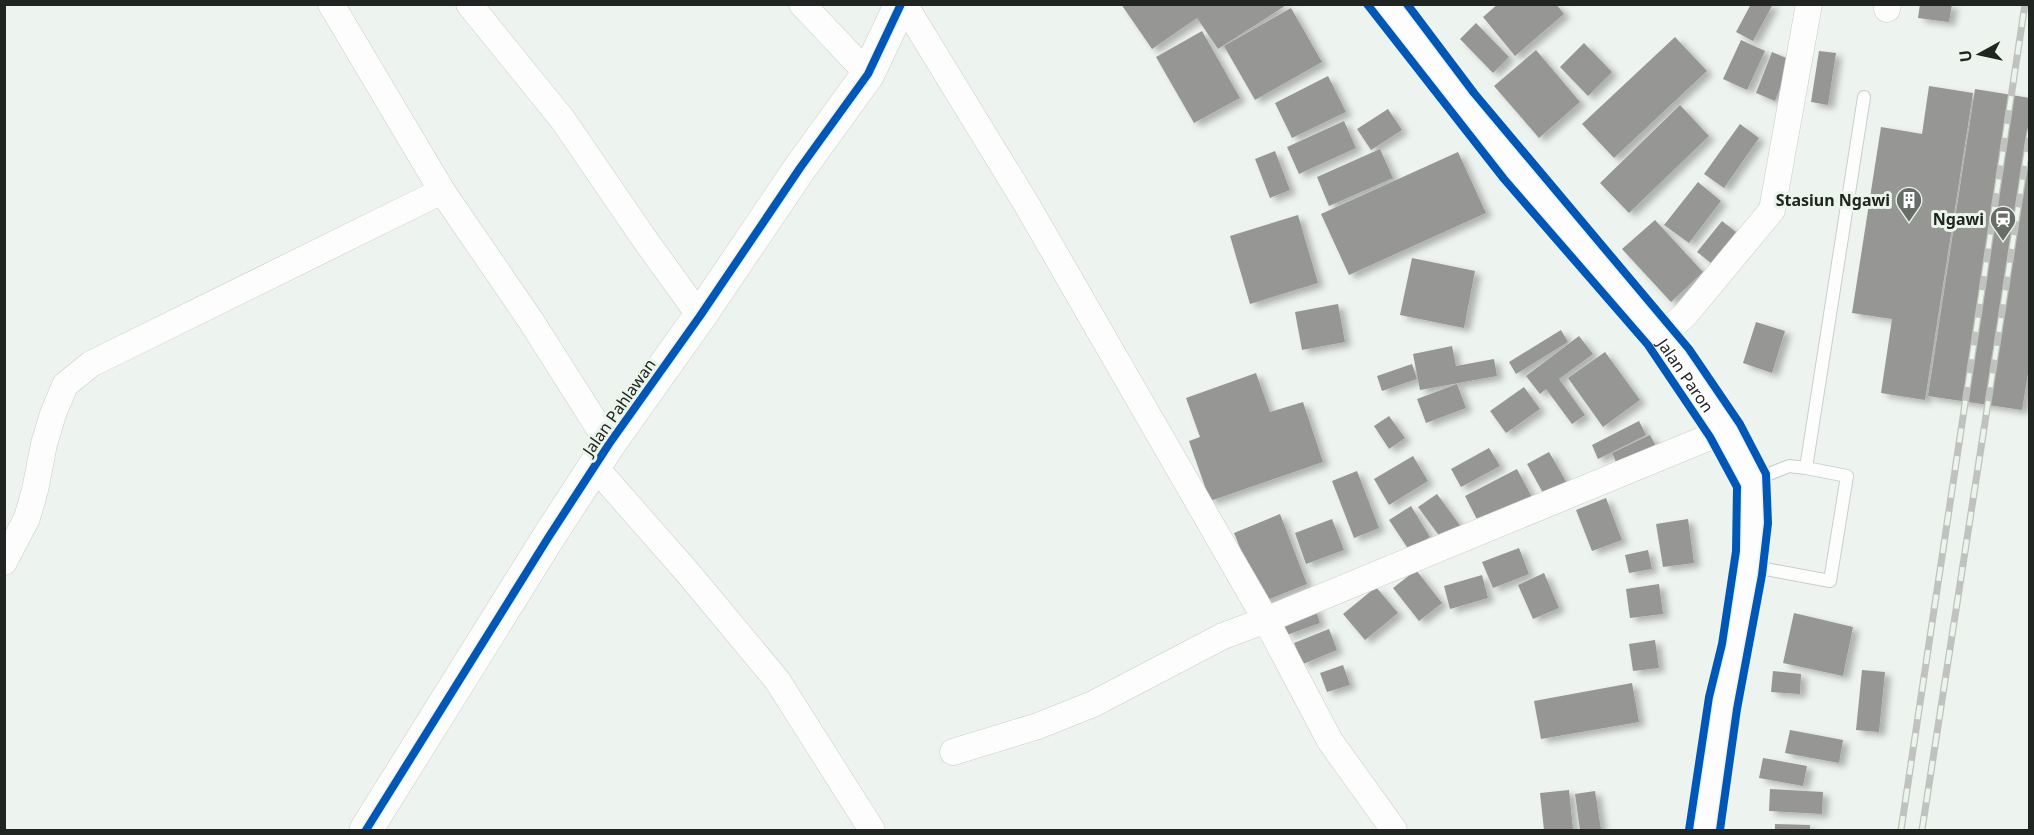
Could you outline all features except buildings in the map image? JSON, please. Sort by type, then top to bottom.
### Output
[{"type":"street","points":[[331,4],[442,191],[531,321],[602,455],[688,573],[777,680],[872,831]]},
{"type":"street","points":[[469,4],[563,120],[700,316]]},
{"type":"street","points":[[802,4],[868,74]]},
{"type":"street","points":[[903,4],[1027,205],[1266,620],[1330,741],[1394,831]]},
{"type":"street","name":"Jalan Pahlawan","points":[[366,831],[602,455],[800,168],[868,74],[903,4]]},
{"type":"street","name":"Jalan Paron","points":[[1385,4],[1463,104],[1659,337],[1724,431],[1752,480]]},
{"type":"street","points":[[1659,337],[1684,315],[1772,210],[1809,4]]},
{"type":"street","points":[[4,562],[27,518],[44,444],[65,385],[91,364],[442,191]]},
{"type":"street","points":[[953,752],[1038,726],[1093,704],[1223,636],[1724,431]]},
{"type":"street","points":[[1703,831],[1724,699],[1736,646],[1749,566],[1752,480]]},
{"type":"lane","points":[[1806,468],[1864,97]]},
{"type":"lane","points":[[1749,566],[1830,580],[1847,476],[1789,466],[1752,480]]},
{"type":"railway","points":[[1901,830],[2025,4]]},
{"type":"railway","points":[[1922,830],[2030,131]]},
{"type":"cycle path","points":[[366,830],[609,444],[700,316],[800,168],[868,74],[901,4]]},
{"type":"cycle path","points":[[1367,4],[1504,179],[1648,345],[1710,437],[1737,487],[1736,551],[1722,644],[1709,697],[1689,830]]},
{"type":"cycle path","points":[[1407,4],[1474,93],[1689,349],[1740,424],[1766,474],[1768,523],[1762,575],[1737,709],[1720,830]]},
{"type":"place","name":"Stasiun Ngawi","points":[[1909,223]]},
{"type":"place","name":"Ngawi","points":[[2003,242]]}]
